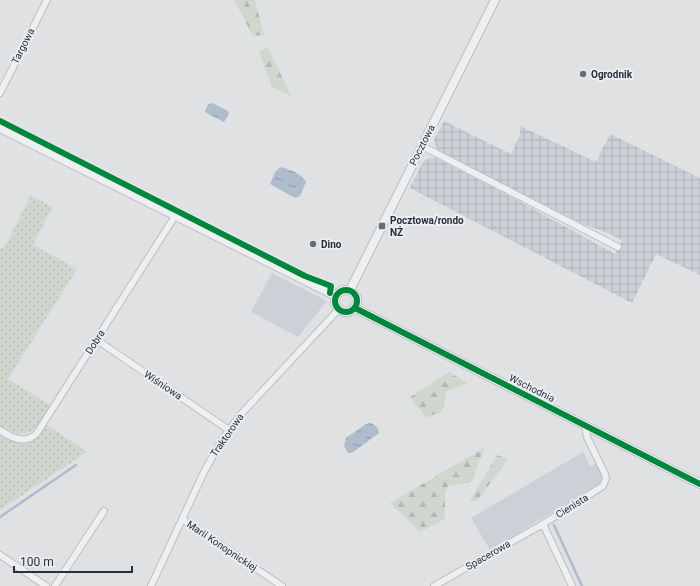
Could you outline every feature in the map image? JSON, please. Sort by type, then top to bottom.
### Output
[{"type":"street","name":"Targowa","points":[[0,93],[47,0]]},
{"type":"street","name":"Pocztowa","points":[[350,290],[495,0]]},
{"type":"street","points":[[0,128],[336,296]]},
{"type":"street","points":[[422,146],[618,247]]},
{"type":"street","name":"Dobra","points":[[0,430],[21,439],[28,439],[35,435],[175,216]]},
{"type":"street","points":[[342,290],[350,290],[356,297],[355,308],[348,312],[339,309],[335,303],[336,296],[342,290]]},
{"type":"street","name":"Wschodnia","points":[[355,308],[700,484]]},
{"type":"street","name":"Traktorowa","points":[[151,586],[212,456],[229,430],[242,412],[339,309]]},
{"type":"street","name":"Wiśniowa","points":[[97,340],[229,430]]},
{"type":"street","name":"Cienista","points":[[543,524],[600,489],[605,482],[605,474],[587,437],[585,426]]},
{"type":"street","points":[[55,586],[104,511]]},
{"type":"street","name":"Marii Konopnickiej","points":[[182,519],[282,586]]},
{"type":"street","points":[[543,524],[572,586]]},
{"type":"street","name":"Spacerowa","points":[[434,586],[543,524]]},
{"type":"street","points":[[0,556],[46,586]]},
{"type":"shaded area","points":[[444,121],[511,154],[520,135],[520,126],[596,162],[610,134],[700,178],[700,275],[656,254],[632,303],[410,188],[424,160],[434,157],[493,187],[615,254],[622,240],[583,224],[437,150],[434,140]]},
{"type":"shaded area","points":[[272,273],[327,301],[298,337],[251,312]]},
{"type":"shaded area","points":[[583,452],[590,467],[596,463],[603,476],[600,483],[490,550],[471,518]]},
{"type":"green space","points":[[234,0],[255,0],[264,35],[253,36]]},
{"type":"green space","points":[[268,47],[291,96],[272,87],[259,51]]},
{"type":"green space","points":[[31,195],[52,207],[33,245],[77,269],[8,379],[51,406],[35,427],[25,434],[18,434],[0,426],[0,248],[4,249]]},
{"type":"green space","points":[[449,372],[467,383],[447,391],[442,411],[426,418],[410,397]]},
{"type":"green space","points":[[47,425],[87,452],[0,510],[0,435],[14,442],[26,442],[37,436]]},
{"type":"green space","points":[[484,448],[472,482],[448,486],[445,494],[445,519],[420,532],[390,503]]},
{"type":"green space","points":[[497,455],[508,459],[477,501],[470,501]]},
{"type":"water","points":[[212,103],[228,111],[229,114],[224,122],[205,112],[208,104]]},
{"type":"water","points":[[280,167],[298,174],[306,182],[300,196],[295,198],[270,184],[275,172]]},
{"type":"water","points":[[371,423],[377,427],[379,433],[352,453],[348,453],[344,446],[346,438],[366,424]]},
{"type":"waterway","points":[[0,517],[76,465]]},
{"type":"waterway","points":[[554,525],[582,586]]},
{"type":"cycle path","points":[[0,121],[305,276],[331,286],[330,293]]},
{"type":"cycle path","points":[[346,290],[354,293],[357,301],[354,309],[346,312],[338,309],[335,301],[338,293],[346,290]]},
{"type":"cycle path","points":[[355,308],[700,484]]},
{"type":"place","name":"Ogrodnik","points":[[583,74]]},
{"type":"place","name":"Pocztowa/rondo NŻ","points":[[382,226]]},
{"type":"place","name":"Dino","points":[[313,244]]}]
